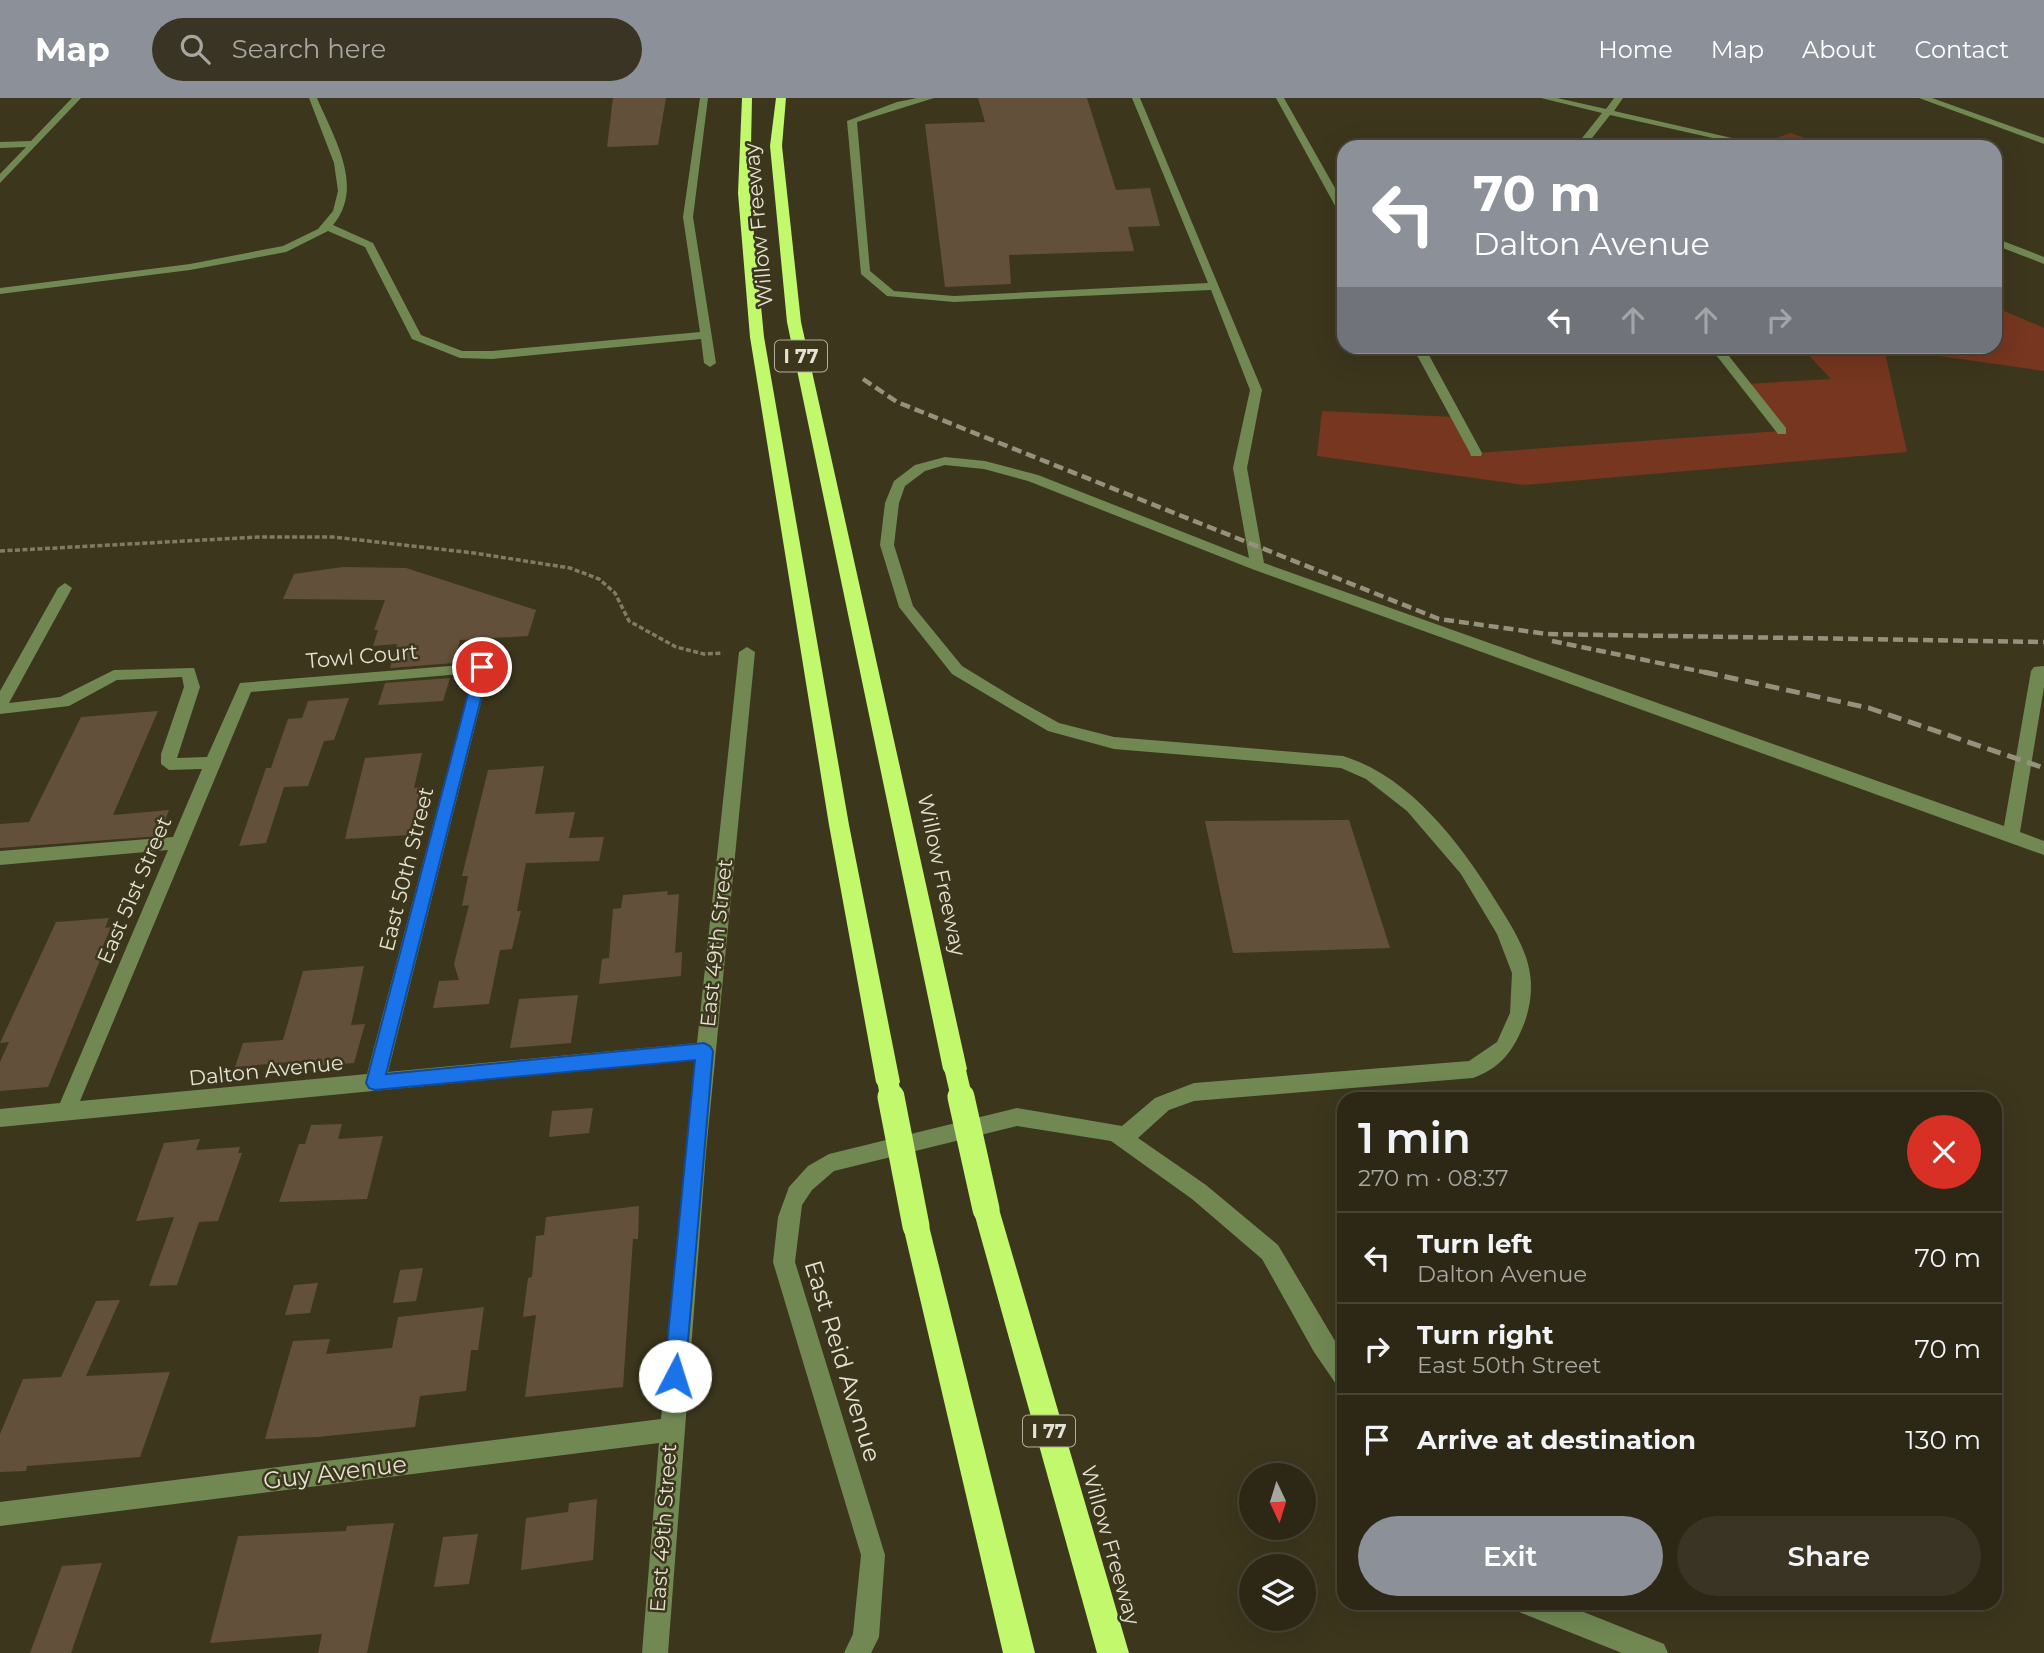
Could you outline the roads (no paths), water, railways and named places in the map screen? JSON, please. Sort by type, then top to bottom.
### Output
[{"type":"highway","name":"Willow Freeway","points":[[747,98],[744,193],[757,337],[802,592],[839,825],[916,1226],[1019,1653]]},
{"type":"highway","name":"Willow Freeway","points":[[782,98],[776,146],[794,322],[986,1209],[1113,1653]]},
{"type":"street","points":[[0,180],[77,98]]},
{"type":"street","points":[[0,291],[190,267],[285,249],[326,226],[338,212],[343,191],[339,163],[313,98]]},
{"type":"street","points":[[704,98],[688,217],[710,363]]},
{"type":"street","points":[[930,98],[901,104],[852,121],[865,272],[891,294],[954,299],[1215,286]]},
{"type":"street","points":[[1136,98],[1215,286],[1255,390],[1252,418],[1240,468],[1257,566]]},
{"type":"street","points":[[1280,98],[1337,200]]},
{"type":"street","points":[[1545,98],[1735,140]]},
{"type":"street","points":[[1586,140],[1619,98]]},
{"type":"street","points":[[1923,98],[2042,139]]},
{"type":"street","points":[[0,145],[34,144]]},
{"type":"street","points":[[326,226],[369,245],[416,337],[460,354],[492,355],[706,335]]},
{"type":"street","points":[[2002,244],[2044,261]]},
{"type":"street","points":[[1426,354],[1476,453]]},
{"type":"street","points":[[1720,354],[1782,431]]},
{"type":"street","points":[[1337,1366],[1270,1252],[1199,1192],[1122,1139],[1163,1104],[1194,1092],[1473,1069],[1504,1048],[1520,1013],[1521,973],[1505,932],[1467,869],[1413,807],[1372,775],[1343,762],[1114,743],[1054,727],[957,670],[906,607],[887,545],[892,503],[899,484],[920,468],[946,461],[985,465],[1033,478],[1257,566],[2044,848]]},
{"type":"street","points":[[0,707],[65,588]]},
{"type":"street","name":"East 49th Street","points":[[655,1653],[670,1430],[704,1051],[747,652]]},
{"type":"street","name":"Towl Court","points":[[245,687],[482,667]]},
{"type":"street","name":"East 50th Street","points":[[375,1083],[482,667]]},
{"type":"street","points":[[0,707],[62,702],[114,675],[189,671],[192,687],[169,754],[169,764],[213,763]]},
{"type":"street","points":[[2011,835],[2039,671],[2044,671]]},
{"type":"street","name":"East 51st Street","points":[[66,1112],[245,687]]},
{"type":"street","points":[[0,858],[178,843]]},
{"type":"street","name":"Dalton Avenue","points":[[0,1118],[704,1051]]},
{"type":"street","name":"East Reid Avenue","points":[[857,1653],[866,1637],[873,1555],[784,1262],[789,1213],[803,1180],[829,1163],[1017,1117],[1115,1133],[1122,1139]]},
{"type":"street","name":"Guy Avenue","points":[[0,1514],[670,1430]]},
{"type":"street","points":[[1546,1610],[1655,1653]]},
{"type":"railway","points":[[863,379],[897,402],[1439,619],[1547,634],[2044,642]]},
{"type":"railway","points":[[1552,641],[1713,674]]},
{"type":"railway","points":[[1704,672],[1869,708],[2044,768]]}]
